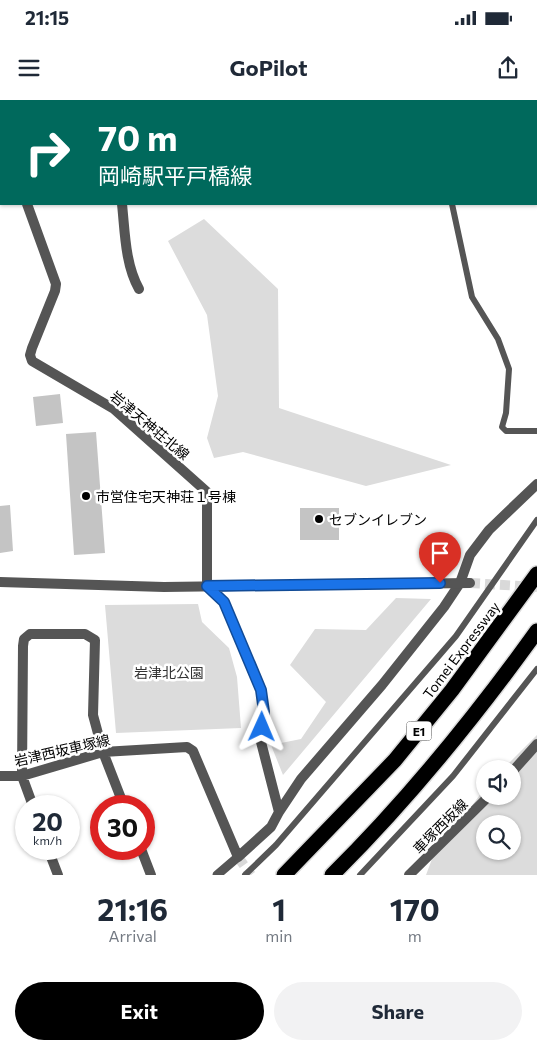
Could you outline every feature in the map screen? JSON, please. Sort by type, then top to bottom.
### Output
[{"type":"highway","name":"Tomei Expressway","points":[[284,875],[395,760],[452,690],[537,574]]},
{"type":"highway","name":"E1","points":[[332,875],[418,783],[491,694],[537,631]]},
{"type":"street","name":"岩津天神荘北線","points":[[27,205],[56,284],[56,291],[32,348],[30,355],[32,360],[114,409],[207,492],[207,586]]},
{"type":"street","points":[[122,205],[127,250],[133,278],[139,289]]},
{"type":"street","points":[[217,875],[271,827],[301,779],[382,685],[465,583],[470,554],[489,530],[537,484]]},
{"type":"street","points":[[0,582],[94,586],[465,583]]},
{"type":"street","points":[[207,586],[224,602],[261,690],[264,712],[261,742],[279,812]]},
{"type":"street","points":[[29,795],[22,776],[23,646],[24,639],[30,634],[84,634],[95,640],[93,715],[103,752],[120,795]]},
{"type":"street","points":[[521,762],[537,744]]},
{"type":"street","name":"岩津西坂車塚線","points":[[0,776],[22,776],[103,752],[187,748],[193,751],[238,857]]},
{"type":"street","name":"車塚西坂線","points":[[410,875],[481,805]]},
{"type":"street","points":[[52,860],[58,875]]},
{"type":"street","points":[[145,860],[151,875]]},
{"type":"lane","points":[[452,205],[472,296],[498,339],[509,369],[506,413],[502,427],[506,431],[537,431]]},
{"type":"lane","points":[[245,875],[276,845],[456,636],[537,520]]},
{"type":"lane","points":[[360,875],[453,776],[537,669]]},
{"type":"green space","points":[[204,219],[278,289],[279,408],[451,465],[366,486],[243,452],[214,458],[207,438],[218,396],[207,315],[168,241]]},
{"type":"green space","points":[[396,598],[431,599],[283,775],[271,745],[301,739],[326,702],[290,665],[315,629],[366,630]]},
{"type":"green space","name":"岩津北公園","points":[[198,604],[202,622],[229,648],[237,677],[241,728],[116,733],[105,605]]},
{"type":"green space","points":[[537,735],[537,875],[426,875],[435,851],[447,839],[476,800],[476,805],[521,805],[521,760],[512,760]]},
{"type":"building","points":[[60,394],[63,423],[36,426],[33,397]]},
{"type":"building","name":"市営住宅天神荘１号棟","points":[[96,432],[105,553],[74,555],[66,434]]},
{"type":"building","points":[[10,505],[13,551],[0,553],[0,506]]},
{"type":"building","points":[[300,508],[339,508],[339,540],[300,540]]},
{"type":"tunnel","points":[[470,583],[537,587]]},
{"type":"tunnel","points":[[238,857],[251,875]]},
{"type":"place","name":"市営住宅天神荘１号棟","points":[[86,496]]},
{"type":"place","name":"セブンイレブン","points":[[319,519]]},
{"type":"route","points":[[262,727],[264,712],[261,690],[224,602],[207,586],[440,583]]}]
